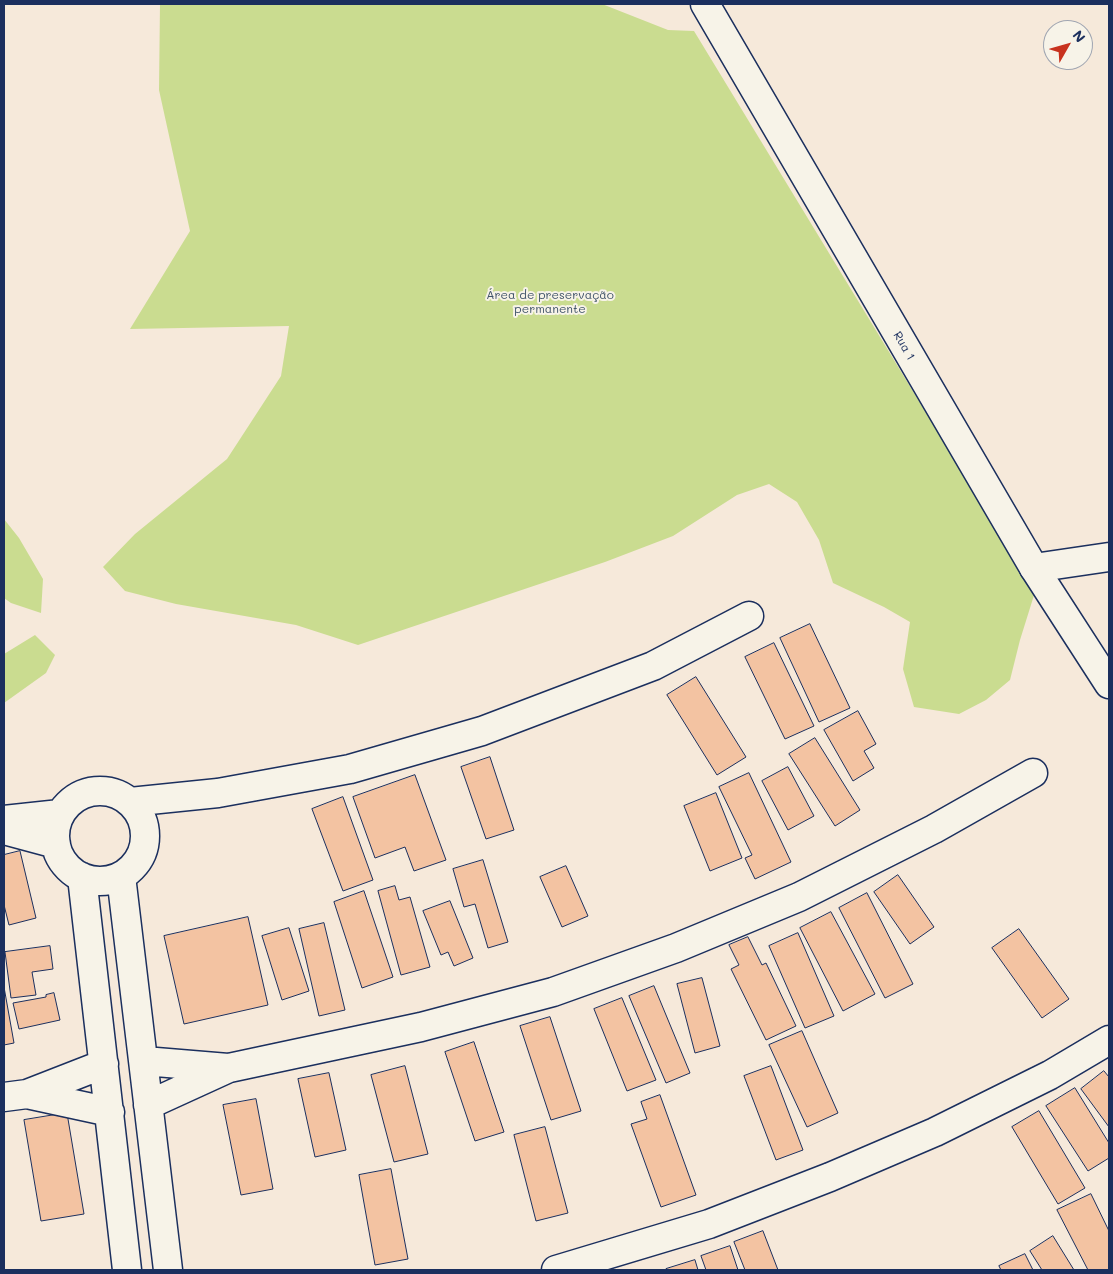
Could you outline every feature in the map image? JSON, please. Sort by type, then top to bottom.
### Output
[{"type":"street","name":"Rua 1","points":[[705,4],[1034,568],[1109,684]]},
{"type":"street","points":[[1034,568],[1109,557]]},
{"type":"street","points":[[130,802],[218,794],[350,769],[482,731],[653,666],[749,616]]},
{"type":"street","points":[[148,1105],[229,1068],[421,1026],[553,992],[676,948],[799,897],[934,829],[1033,774]]},
{"type":"street","points":[[98,790],[121,796],[130,802],[139,812],[144,825],[145,840],[141,854],[133,867],[111,880],[102,880],[82,877],[65,864],[56,844],[57,824],[60,814],[67,805],[86,792],[98,790]]},
{"type":"street","points":[[144,825],[218,794]]},
{"type":"street","points":[[4,820],[60,814]]},
{"type":"street","points":[[4,830],[56,844]]},
{"type":"street","points":[[120,876],[168,1270]]},
{"type":"street","points":[[82,877],[127,1270]]},
{"type":"street","points":[[556,1270],[709,1224],[830,1177],[935,1132],[1050,1075],[1109,1040]]},
{"type":"street","points":[[144,1061],[229,1068]]},
{"type":"street","points":[[16,1095],[104,1064]]},
{"type":"street","points":[[16,1095],[110,1112]]},
{"type":"green space","name":"Área de preservação permanente","points":[[160,4],[602,4],[668,30],[694,31],[1035,592],[1010,680],[986,700],[959,714],[914,707],[903,669],[910,622],[884,607],[833,583],[819,540],[797,502],[769,484],[737,495],[673,536],[605,562],[358,645],[296,625],[176,604],[125,591],[103,567],[135,534],[227,459],[281,376],[289,326],[130,329],[190,231],[159,90]]},
{"type":"green space","points":[[4,519],[19,538],[43,579],[41,613],[11,603],[4,598]]},
{"type":"green space","points":[[35,635],[55,655],[46,673],[4,703],[4,654]]},
{"type":"building","points":[[810,624],[850,708],[819,722],[780,638]]},
{"type":"building","points":[[774,643],[814,726],[785,739],[745,657]]},
{"type":"building","points":[[696,677],[746,757],[717,775],[667,695]]},
{"type":"building","points":[[858,711],[876,744],[864,751],[874,768],[853,781],[824,730]]},
{"type":"building","points":[[815,738],[860,810],[835,826],[789,754]]},
{"type":"building","points":[[490,757],[514,830],[486,839],[461,767]]},
{"type":"building","points":[[788,767],[814,816],[788,830],[762,781]]},
{"type":"building","points":[[749,773],[791,862],[755,879],[745,858],[752,855],[719,787]]},
{"type":"building","points":[[415,775],[446,860],[414,871],[405,847],[375,858],[353,797]]},
{"type":"building","points":[[716,793],[742,858],[710,871],[684,806]]},
{"type":"building","points":[[343,797],[373,880],[343,891],[312,809]]},
{"type":"building","points":[[20,851],[36,918],[9,925],[4,905],[4,855]]},
{"type":"building","points":[[483,860],[508,942],[488,948],[475,904],[464,907],[453,869]]},
{"type":"building","points":[[566,866],[588,916],[562,927],[540,877]]},
{"type":"building","points":[[898,875],[934,927],[910,944],[874,892]]},
{"type":"building","points":[[395,886],[399,900],[410,897],[430,967],[401,975],[378,891]]},
{"type":"building","points":[[364,891],[393,977],[362,988],[334,902]]},
{"type":"building","points":[[867,893],[913,984],[885,998],[839,908]]},
{"type":"building","points":[[450,901],[473,958],[454,966],[448,952],[441,955],[423,911]]},
{"type":"building","points":[[831,912],[875,994],[843,1011],[800,928]]},
{"type":"building","points":[[248,917],[268,1005],[184,1024],[164,936]]},
{"type":"building","points":[[324,923],[345,1010],[319,1016],[299,929]]},
{"type":"building","points":[[289,928],[309,991],[282,1000],[262,936]]},
{"type":"building","points":[[1019,929],[1069,999],[1042,1018],[992,948]]},
{"type":"building","points":[[798,933],[834,1016],[805,1028],[769,946]]},
{"type":"building","points":[[748,937],[762,965],[766,963],[796,1026],[766,1040],[731,969],[739,965],[729,945]]},
{"type":"building","points":[[50,946],[53,969],[32,972],[36,995],[11,998],[5,952]]},
{"type":"building","points":[[702,978],[720,1046],[695,1053],[677,984]]},
{"type":"building","points":[[654,986],[690,1073],[666,1083],[629,996]]},
{"type":"building","points":[[4,987],[14,1043],[4,1045]]},
{"type":"building","points":[[54,993],[60,1020],[19,1029],[13,1003],[46,997],[46,995]]},
{"type":"building","points":[[622,998],[656,1080],[627,1091],[594,1009]]},
{"type":"building","points":[[550,1017],[581,1111],[551,1120],[520,1026]]},
{"type":"building","points":[[802,1031],[838,1113],[807,1127],[769,1045]]},
{"type":"building","points":[[474,1042],[504,1132],[475,1141],[445,1052]]},
{"type":"building","points":[[405,1066],[428,1154],[394,1162],[371,1075]]},
{"type":"building","points":[[771,1066],[803,1150],[776,1160],[744,1076]]},
{"type":"building","points":[[1104,1071],[1109,1077],[1109,1127],[1081,1089]]},
{"type":"building","points":[[329,1073],[346,1150],[315,1157],[298,1079]]},
{"type":"building","points":[[1075,1088],[1109,1143],[1109,1158],[1088,1171],[1046,1106]]},
{"type":"building","points":[[660,1095],[696,1195],[661,1207],[631,1124],[647,1119],[641,1102]]},
{"type":"building","points":[[256,1099],[273,1189],[241,1195],[223,1105]]},
{"type":"building","points":[[1039,1111],[1085,1188],[1058,1204],[1012,1127]]},
{"type":"building","points":[[67,1113],[84,1214],[41,1221],[24,1120]]},
{"type":"building","points":[[545,1127],[568,1213],[536,1221],[514,1135]]},
{"type":"building","points":[[391,1169],[408,1259],[375,1265],[359,1175]]},
{"type":"building","points":[[1091,1194],[1109,1231],[1109,1270],[1088,1270],[1057,1210]]},
{"type":"building","points":[[763,1231],[778,1270],[745,1270],[734,1242]]},
{"type":"building","points":[[1053,1236],[1074,1270],[1042,1270],[1030,1251]]},
{"type":"building","points":[[730,1246],[738,1270],[706,1270],[701,1256]]},
{"type":"building","points":[[1025,1254],[1033,1270],[1001,1270],[999,1266]]},
{"type":"building","points":[[695,1260],[698,1270],[666,1270],[666,1269]]}]
